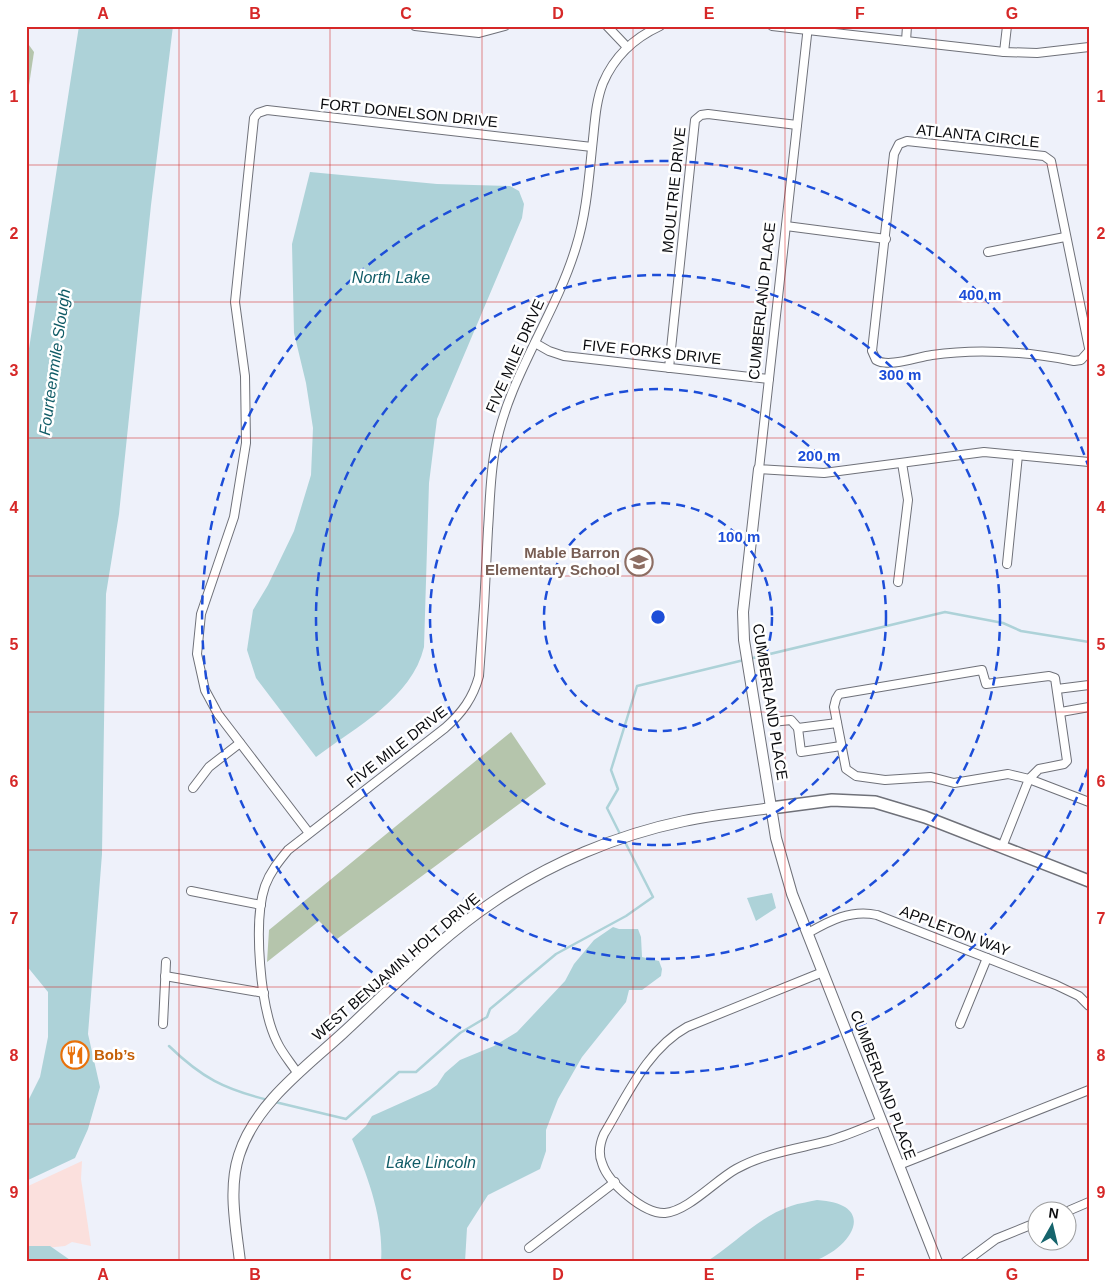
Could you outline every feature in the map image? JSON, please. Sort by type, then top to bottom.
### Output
[{"type":"main road","name":"WEST BENJAMIN HOLT DRIVE","points":[[771,808],[832,800],[875,802],[909,811],[1089,881]]},
{"type":"street","points":[[415,26],[479,33],[505,26]]},
{"type":"street","points":[[607,26],[627,47]]},
{"type":"street","name":"FIVE MILE DRIVE","points":[[298,1074],[277,1042],[270,1026],[264,993],[260,936],[261,904],[265,886],[274,868],[288,850],[445,728],[462,712],[473,694],[479,676],[494,452],[500,426],[510,396],[576,248],[585,207],[600,92],[609,70],[627,47],[643,35],[660,26]]},
{"type":"street","points":[[772,26],[807,28],[1004,52],[1036,53],[1089,47]]},
{"type":"street","points":[[906,41],[907,26]]},
{"type":"street","points":[[1004,52],[1007,26]]},
{"type":"street","name":"CUMBERLAND PLACE","points":[[807,28],[742,626],[771,808],[785,874],[936,1262]]},
{"type":"street","name":"FORT DONELSON DRIVE","points":[[240,743],[218,714],[205,690],[197,654],[197,635],[201,614],[234,517],[246,443],[245,376],[236,302],[254,118],[258,113],[267,110],[592,147]]},
{"type":"street","name":"MOULTRIE DRIVE","points":[[669,368],[695,120],[701,115],[708,114],[797,125]]},
{"type":"street","name":"ATLANTA CIRCLE","points":[[904,141],[1047,158],[1053,167],[1065,237],[1089,349],[1081,360],[1074,361],[982,351],[939,354],[890,364],[881,363],[873,356],[872,351],[886,239],[895,148],[904,141]]},
{"type":"street","points":[[786,226],[886,239]]},
{"type":"street","points":[[988,252],[1065,237]]},
{"type":"street","name":"FIVE FORKS DRIVE","points":[[535,343],[549,351],[564,356],[769,379]]},
{"type":"street","points":[[759,469],[824,473],[902,464],[966,453],[1018,455],[1089,462]]},
{"type":"street","points":[[1007,564],[1018,455]]},
{"type":"street","points":[[898,582],[908,500],[902,464]]},
{"type":"street","points":[[1002,847],[1029,779],[1039,769],[1064,764],[1067,761],[1055,678],[1049,676],[986,684],[982,670],[839,694],[834,707],[841,746],[846,769],[856,776],[885,780],[931,777],[954,783],[1008,774],[1029,779],[1089,802]]},
{"type":"street","points":[[1057,689],[1089,685]]},
{"type":"street","points":[[1061,712],[1089,707]]},
{"type":"street","points":[[772,722],[791,720],[798,728],[801,752],[841,746]]},
{"type":"street","points":[[798,728],[837,723]]},
{"type":"street","points":[[193,788],[209,767],[240,743],[309,833]]},
{"type":"street","name":"WEST BENJAMIN HOLT DRIVE","points":[[240,1262],[233,1193],[239,1154],[257,1118],[298,1074],[472,918],[493,902],[541,873],[587,852],[647,831],[684,821],[771,808]]},
{"type":"street","points":[[191,890],[261,904]]},
{"type":"street","name":"APPLETON WAY","points":[[808,933],[848,915],[866,912],[987,958],[1079,996],[1089,1006]]},
{"type":"street","points":[[960,1024],[987,958]]},
{"type":"street","points":[[163,1024],[166,962]]},
{"type":"street","points":[[823,972],[687,1027],[661,1045],[602,1140],[602,1163],[606,1172],[615,1182],[645,1209],[655,1212],[669,1212],[682,1207],[737,1169],[762,1157],[829,1141],[881,1121]]},
{"type":"street","points":[[165,976],[264,993]]},
{"type":"street","points":[[899,1165],[1089,1090]]},
{"type":"street","points":[[529,1248],[615,1182]]},
{"type":"street","points":[[965,1262],[996,1239],[1028,1226]]},
{"type":"shaded area","points":[[82,1161],[81,1179],[91,1246],[72,1242],[65,1246],[26,1250],[26,1187]]},
{"type":"green space","points":[[26,41],[34,52],[26,105]]},
{"type":"green space","points":[[511,732],[546,784],[337,939],[319,921],[267,962],[269,930]]},
{"type":"water","name":"Fourteenmile Slough","points":[[79,26],[173,26],[151,205],[119,514],[106,594],[102,854],[88,1034],[100,1087],[88,1129],[75,1158],[26,1181],[26,1105],[40,1077],[48,1037],[48,992],[26,965],[26,368]]},
{"type":"water","name":"North Lake","points":[[310,172],[437,184],[510,186],[519,191],[524,204],[522,218],[437,419],[429,483],[424,647],[418,665],[408,681],[381,710],[316,757],[256,678],[247,650],[253,610],[268,585],[294,531],[311,475],[313,428],[306,383],[294,333],[292,244]]},
{"type":"water","points":[[772,893],[776,908],[756,921],[747,898]]},
{"type":"water","name":"Lake Lincoln","points":[[613,927],[619,929],[638,929],[641,937],[642,957],[659,961],[662,969],[661,976],[642,990],[629,990],[626,1002],[582,1057],[558,1099],[546,1130],[546,1151],[540,1169],[488,1195],[467,1228],[465,1262],[381,1262],[380,1230],[374,1199],[352,1139],[366,1126],[372,1116],[430,1090],[460,1060],[494,1046],[517,1032],[565,981],[574,964],[594,940]]},
{"type":"water","points":[[817,1200],[837,1203],[849,1210],[854,1219],[852,1229],[846,1239],[837,1249],[824,1257],[804,1263],[706,1262],[768,1217],[791,1206]]},
{"type":"water","points":[[26,1246],[50,1246],[73,1262],[26,1262]]},
{"type":"waterway","points":[[749,659],[945,612],[1003,623],[1021,631],[1089,642]]},
{"type":"waterway","points":[[621,836],[607,808],[618,789],[611,770],[637,686],[744,660]]},
{"type":"waterway","points":[[275,1102],[346,1119],[399,1072],[416,1072],[460,1033],[487,1017],[490,1009],[556,954],[626,916],[653,897],[624,840]]},
{"type":"waterway","points":[[169,1046],[192,1066],[214,1081],[226,1087],[268,1100]]},
{"type":"place","name":"Mable Barron Elementary School","points":[[639,562]]},
{"type":"place","name":"Bob’s","points":[[75,1055]]}]
